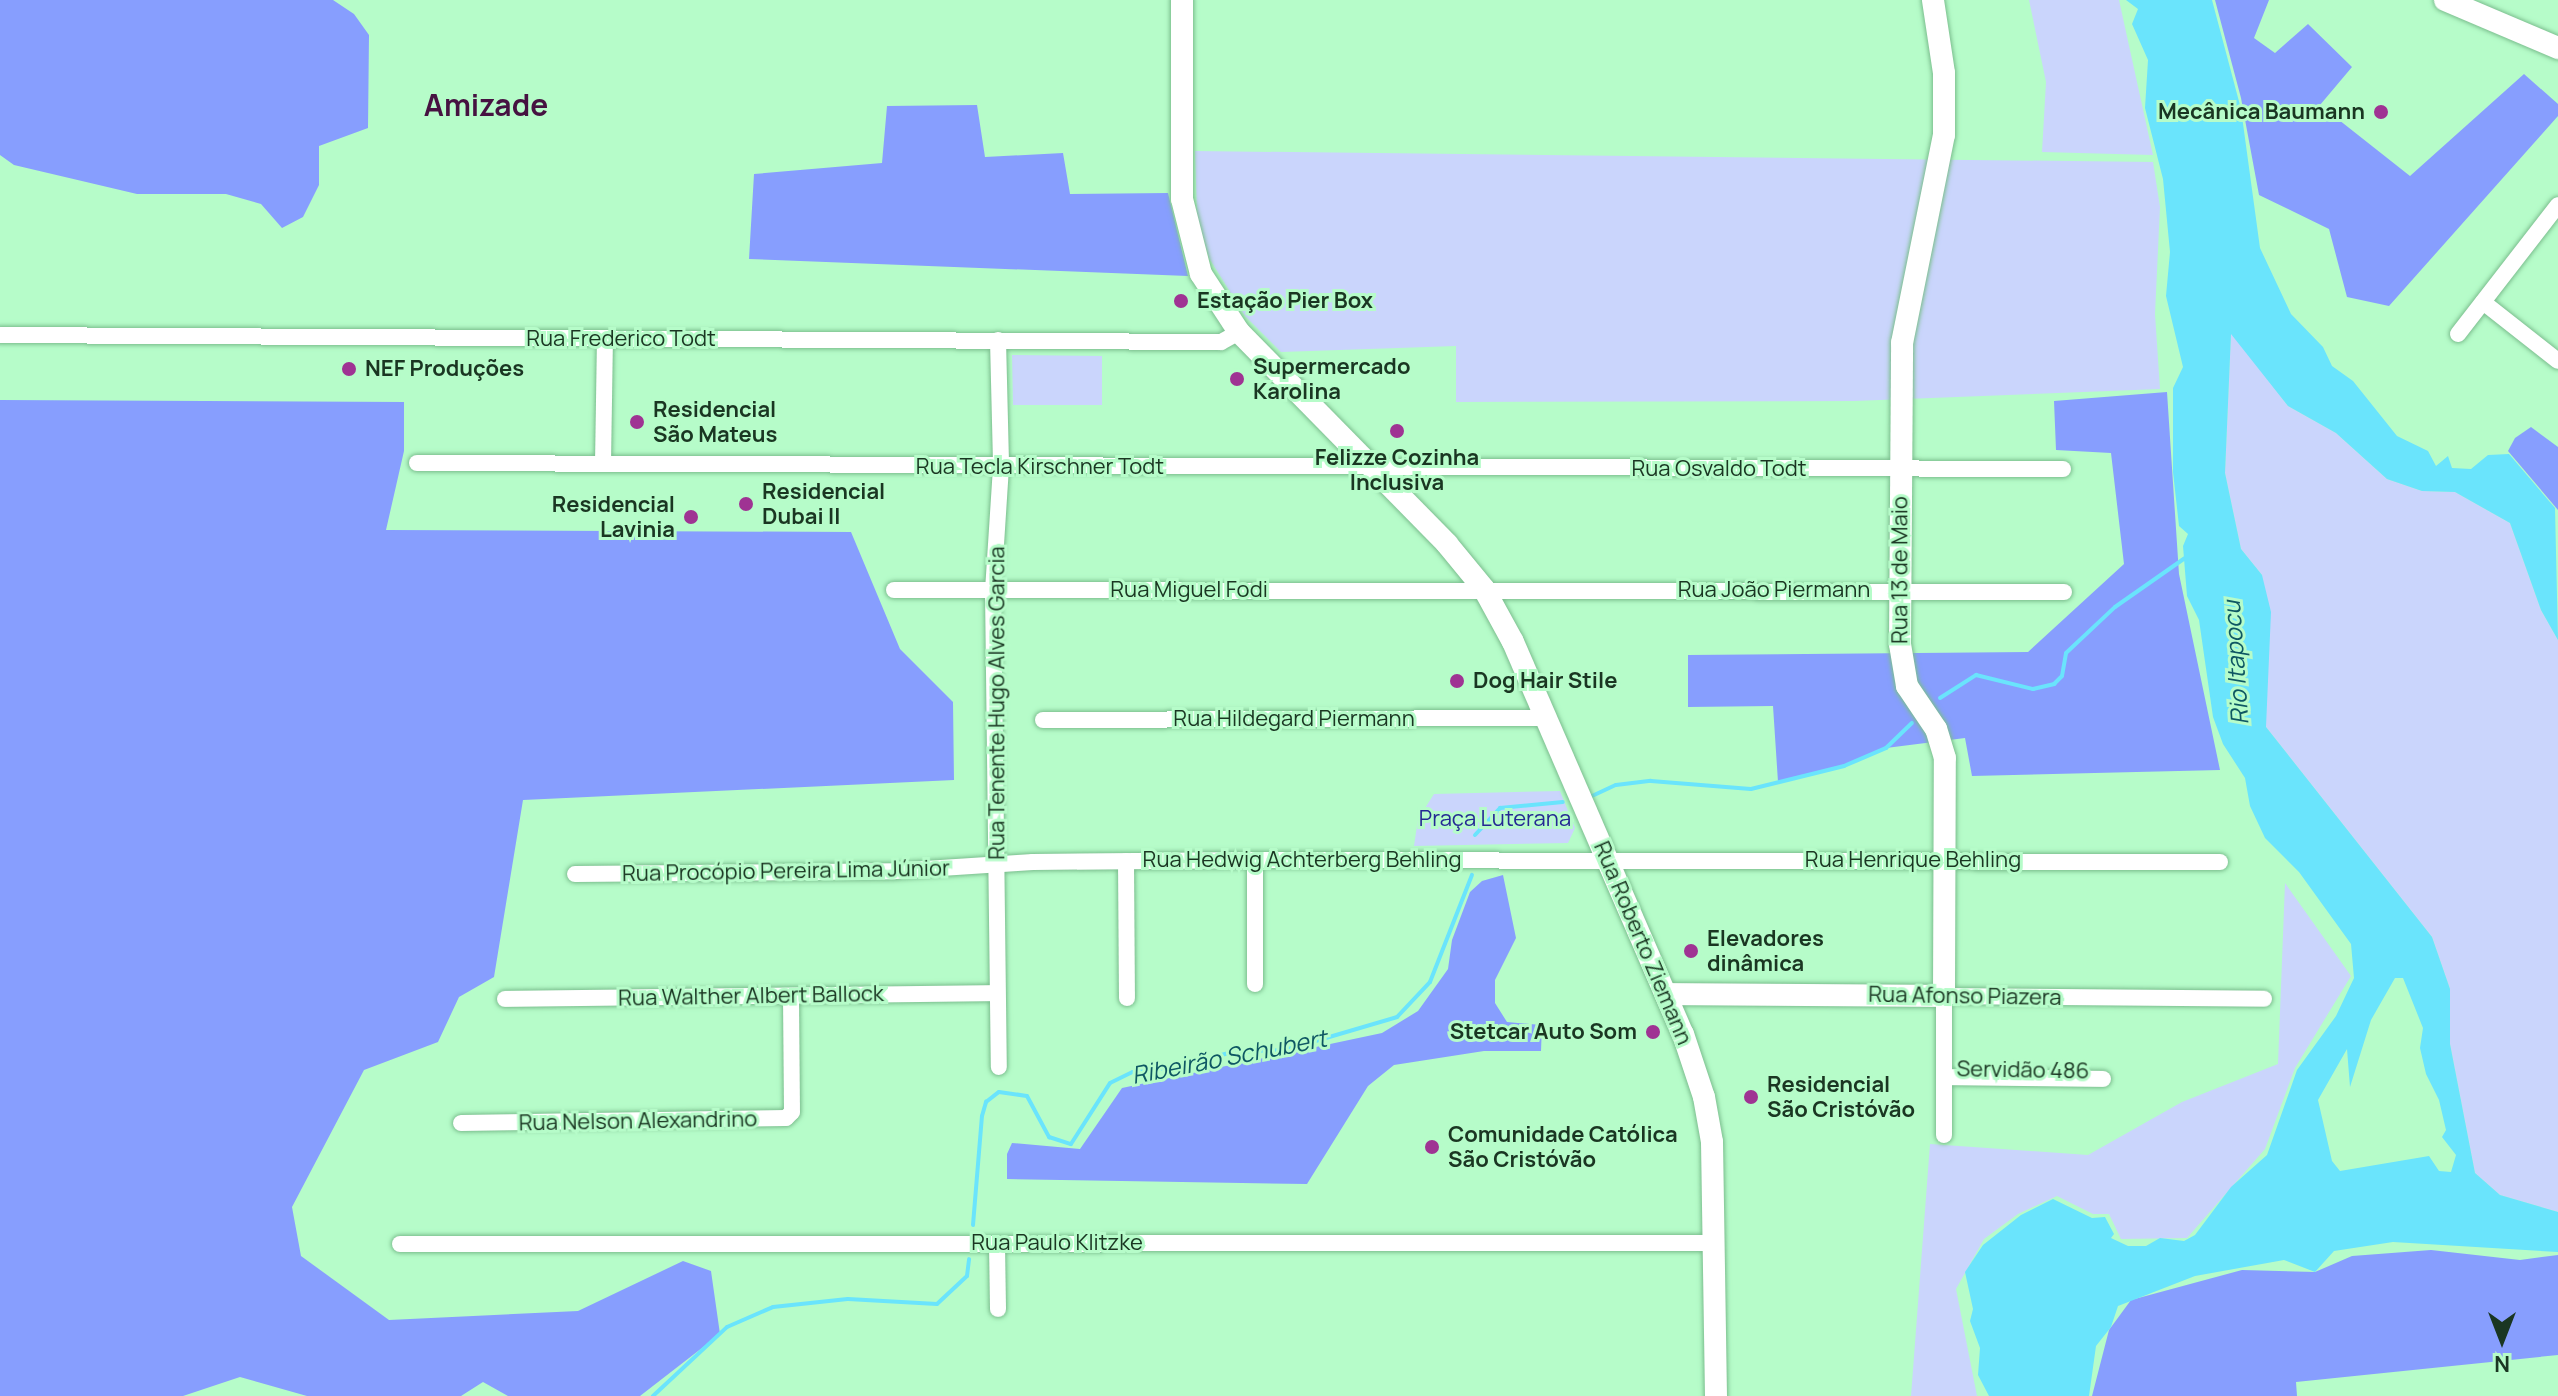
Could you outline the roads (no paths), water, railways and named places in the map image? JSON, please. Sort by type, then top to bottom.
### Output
[{"type":"main road","name":"Rua Roberto Ziemann","points":[[1182,0],[1185,229],[1201,274],[1239,332],[1375,470],[1484,589],[1545,718],[1666,994],[1708,1116],[1716,1396]]},
{"type":"main road","name":"Rua 13 de Maio","points":[[1933,0],[1944,73],[1944,135],[1902,343],[1900,591],[1903,675],[1936,729],[1945,758],[1944,996]]},
{"type":"main road","points":[[2445,0],[2558,48]]},
{"type":"main road","name":"Rua Afonso Piazera","points":[[1666,994],[1944,996]]},
{"type":"street","points":[[2458,334],[2558,205]]},
{"type":"street","points":[[2483,302],[2558,361]]},
{"type":"street","name":"Rua Frederico Todt","points":[[0,335],[1221,342],[1239,332]]},
{"type":"street","points":[[603,464],[605,338]]},
{"type":"street","name":"Rua Tenente Hugo Alves Garcia","points":[[998,340],[1001,467],[993,591],[999,1067]]},
{"type":"street","name":"Rua Tecla Kirschner Todt","points":[[417,463],[1375,470]]},
{"type":"street","name":"Rua Osvaldo Todt","points":[[1375,470],[2063,469]]},
{"type":"street","name":"Rua Miguel Fodi","points":[[894,590],[1484,589]]},
{"type":"street","name":"Rua João Piermann","points":[[1484,589],[2064,592]]},
{"type":"street","name":"Rua Hildegard Piermann","points":[[1043,720],[1545,718]]},
{"type":"street","name":"Rua Hedwig Achterberg Behling","points":[[997,865],[1126,861],[1607,858]]},
{"type":"street","name":"Rua Henrique Behling","points":[[1607,858],[2220,862]]},
{"type":"street","points":[[1255,860],[1255,984]]},
{"type":"street","points":[[1126,861],[1127,998]]},
{"type":"street","name":"Rua Procópio Pereira Lima Júnior","points":[[575,874],[895,871],[997,865]]},
{"type":"street","name":"Rua Walther Albert Ballock","points":[[505,999],[997,993]]},
{"type":"street","name":"Rua Nelson Alexandrino","points":[[461,1123],[786,1118],[792,1112],[791,996]]},
{"type":"street","name":"Rua Afonso Piazera","points":[[1944,996],[2264,999]]},
{"type":"street","name":"Rua 13 de Maio","points":[[1944,996],[1944,1135]]},
{"type":"street","points":[[1944,1073],[2103,1075]]},
{"type":"street","name":"Rua Paulo Klitzke","points":[[400,1244],[1714,1243]]},
{"type":"street","points":[[997,1244],[998,1309]]},
{"type":"water","name":"Rio Itapocu","points":[[2126,0],[2212,0],[2241,109],[2260,248],[2291,314],[2323,347],[2332,366],[2353,381],[2397,436],[2428,451],[2436,466],[2448,456],[2452,468],[2471,469],[2488,455],[2509,454],[2555,508],[2558,640],[2541,610],[2510,523],[2455,492],[2422,491],[2387,479],[2336,433],[2288,406],[2231,334],[2225,473],[2241,549],[2262,575],[2271,612],[2266,727],[2432,937],[2450,989],[2450,1044],[2475,1173],[2500,1195],[2558,1212],[2558,1252],[2393,1242],[2334,1251],[2315,1272],[2284,1260],[2195,1276],[2118,1306],[2111,1327],[2096,1346],[2089,1396],[1989,1396],[1978,1375],[1980,1348],[1970,1321],[1973,1309],[1965,1272],[1983,1245],[2021,1215],[2053,1199],[2092,1218],[2105,1217],[2114,1234],[2111,1238],[2128,1246],[2146,1246],[2160,1238],[2184,1241],[2195,1235],[2231,1187],[2267,1155],[2297,1070],[2336,1016],[2354,978],[2351,944],[2299,872],[2265,838],[2250,806],[2245,778],[2223,744],[2213,717],[2199,620],[2187,596],[2183,546],[2188,534],[2179,526],[2173,472],[2173,388],[2183,367],[2166,296],[2170,252],[2163,179],[2145,108],[2148,60],[2132,24],[2138,9]],"holes":[[[2395,978],[2403,978],[2423,1028],[2420,1048],[2426,1074],[2439,1100],[2446,1130],[2442,1137],[2456,1155],[2451,1172],[2439,1171],[2429,1156],[2340,1171],[2332,1161],[2318,1100],[2347,1049],[2350,1087],[2371,1020]]]},
{"type":"waterway","name":"Ribeirão Schubert","points":[[1940,698],[1976,675],[2033,689],[2054,684],[2062,676],[2066,653],[2115,607],[2185,558]]},
{"type":"waterway","name":"Ribeirão Schubert","points":[[1592,796],[1616,785],[1651,781],[1751,789],[1844,766],[1886,748],[1912,723]]},
{"type":"waterway","name":"Ribeirão Schubert","points":[[1475,835],[1500,808],[1563,802]]},
{"type":"waterway","name":"Ribeirão Schubert","points":[[973,1225],[982,1116],[986,1102],[999,1092],[1027,1096],[1049,1137],[1071,1144],[1110,1083],[1133,1072],[1183,1066],[1232,1052],[1285,1050],[1397,1017],[1430,982],[1472,875]]},
{"type":"waterway","name":"Ribeirão Schubert","points":[[653,1396],[727,1327],[773,1307],[848,1299],[937,1304],[967,1276],[969,1259]]},
{"type":"place","name":"Mecânica Baumann","points":[[2381,112]]},
{"type":"place","name":"Estação Pier Box","points":[[1181,301]]},
{"type":"place","name":"NEF Produções","points":[[349,369]]},
{"type":"place","name":"Supermercado Karolina","points":[[1237,379]]},
{"type":"place","name":"Residencial São Mateus","points":[[637,422]]},
{"type":"place","name":"Felizze Cozinha Inclusiva","points":[[1397,431]]},
{"type":"place","name":"Residencial Dubai II","points":[[746,504]]},
{"type":"place","name":"Residencial Lavinia","points":[[691,517]]},
{"type":"place","name":"Dog Hair Stile","points":[[1457,681]]},
{"type":"place","name":"Elevadores dinâmica","points":[[1691,951]]},
{"type":"place","name":"Stetcar Auto Som","points":[[1653,1032]]},
{"type":"place","name":"Residencial São Cristóvão","points":[[1751,1097]]},
{"type":"place","name":"Comunidade Católica São Cristóvão","points":[[1432,1147]]},
{"type":"district","name":"Amizade","points":[[486,105]]},
{"type":"park label","name":"Praça Luterana","points":[[1495,819]]}]
